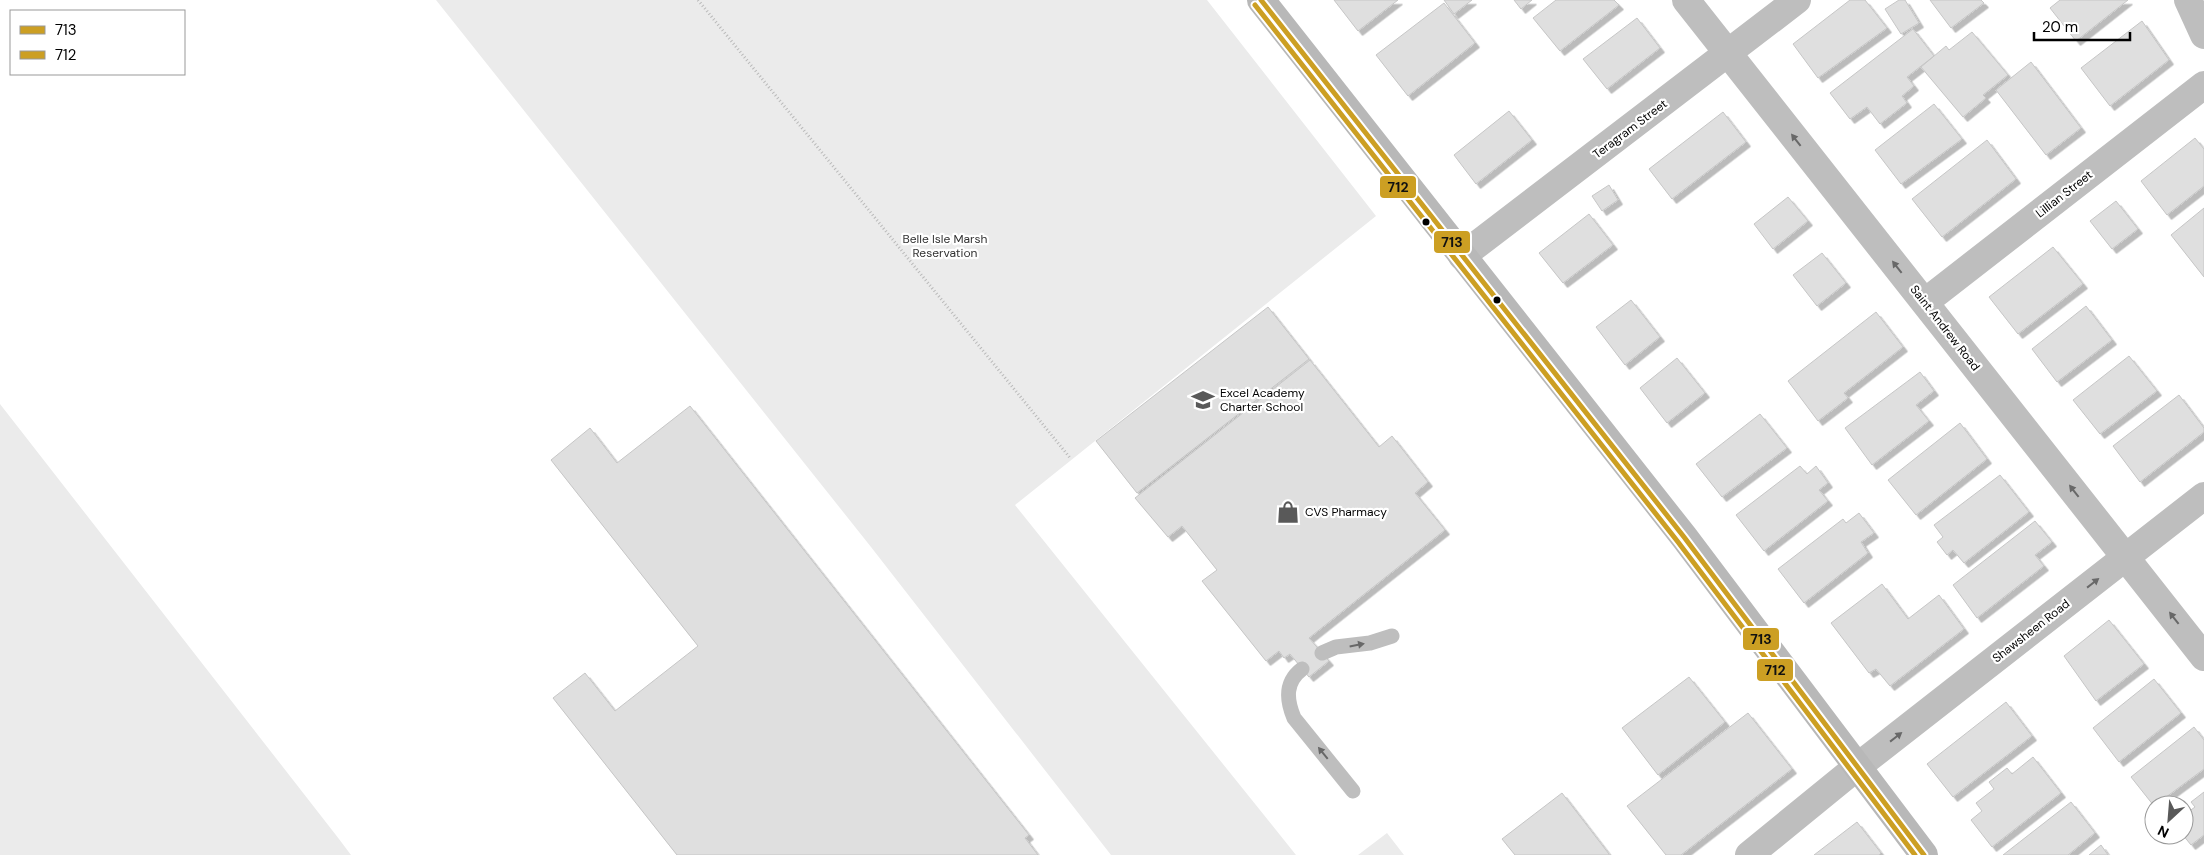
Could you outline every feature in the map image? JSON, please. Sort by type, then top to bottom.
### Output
[{"type":"main road","points":[[1260,0],[1684,537],[1924,855]]},
{"type":"street","name":"Saint Andrew Road","points":[[1686,0],[2204,657]]},
{"type":"street","name":"Teragram Street","points":[[1462,256],[1797,0]]},
{"type":"street","points":[[2188,0],[2204,35]]},
{"type":"street","name":"Lillian Street","points":[[1925,302],[2204,85]]},
{"type":"street","name":"Shawsheen Road","points":[[1749,855],[1858,767],[2204,496]]},
{"type":"lane","points":[[1322,652],[1336,647],[1370,643],[1392,636]]},
{"type":"lane","points":[[1302,669],[1290,683],[1287,694],[1294,718],[1353,791]]},
{"type":"path","points":[[698,0],[1072,459]]},
{"type":"green space","name":"Belle Isle Marsh Reservation","points":[[436,0],[1207,0],[1376,216],[1015,505],[1296,855],[1111,855],[871,547]]},
{"type":"green space","points":[[0,404],[339,839],[351,855],[0,855]]},
{"type":"green space","points":[[1387,833],[1404,855],[1358,855]]},
{"type":"building","points":[[1334,0],[1398,0],[1358,31]]},
{"type":"building","points":[[1444,0],[1472,0],[1454,14]]},
{"type":"building","points":[[1514,0],[1532,0],[1521,9]]},
{"type":"building","points":[[1556,0],[1614,0],[1619,5],[1560,51],[1533,18]]},
{"type":"building","points":[[1850,0],[1865,0],[1887,28],[1818,78],[1793,44]]},
{"type":"building","points":[[1899,0],[1905,0],[1919,23],[1901,34],[1885,9]]},
{"type":"building","points":[[1930,0],[1981,0],[1984,3],[1951,28]]},
{"type":"building","points":[[2060,0],[2128,0],[2076,41],[2050,8]]},
{"type":"building","points":[[1444,3],[1475,43],[1408,96],[1376,55]]},
{"type":"building","points":[[1637,18],[1660,48],[1607,89],[1583,59]]},
{"type":"building","points":[[2142,21],[2169,60],[2110,106],[2081,68]]},
{"type":"building","points":[[1913,29],[1934,56],[1907,77],[1914,86],[1902,96],[1907,103],[1880,124],[1867,107],[1850,119],[1830,93]]},
{"type":"building","points":[[1972,32],[2008,75],[1983,95],[1986,98],[1963,117],[1921,67],[1946,46],[1949,50]]},
{"type":"building","points":[[2031,62],[2081,128],[2046,155],[1996,90]]},
{"type":"building","points":[[1934,104],[1962,139],[1901,184],[1875,150]]},
{"type":"building","points":[[1509,111],[1532,140],[1476,184],[1454,155]]},
{"type":"building","points":[[1723,112],[1746,142],[1672,199],[1649,169]]},
{"type":"building","points":[[2195,138],[2204,149],[2204,186],[2167,215],[2141,181]]},
{"type":"building","points":[[1987,140],[2016,179],[1942,237],[1912,199]]},
{"type":"building","points":[[1609,185],[1618,200],[1602,211],[1592,196]]},
{"type":"building","points":[[1788,197],[1808,221],[1773,249],[1754,224]]},
{"type":"building","points":[[2116,201],[2138,229],[2112,249],[2090,221]]},
{"type":"building","points":[[2204,208],[2204,277],[2171,235]]},
{"type":"building","points":[[1589,214],[1613,245],[1563,283],[1539,253]]},
{"type":"building","points":[[2053,247],[2083,284],[2018,334],[1989,297]]},
{"type":"building","points":[[1822,253],[1846,283],[1817,306],[1793,275]]},
{"type":"building","points":[[1631,300],[1660,337],[1625,365],[1596,327]]},
{"type":"building","points":[[2086,306],[2112,340],[2057,382],[2032,349]]},
{"type":"building","name":"Excel Academy Charter School","points":[[1268,307],[1309,359],[1137,493],[1096,441]]},
{"type":"building","points":[[1876,312],[1903,347],[1844,393],[1848,398],[1818,421],[1788,381]]},
{"type":"building","points":[[2129,356],[2157,391],[2100,434],[2073,400]]},
{"type":"building","points":[[1677,358],[1705,393],[1667,423],[1640,388]]},
{"type":"building","name":"CVS Pharmacy","points":[[1310,360],[1379,447],[1392,436],[1428,482],[1415,493],[1445,530],[1309,638],[1329,661],[1309,677],[1290,654],[1284,658],[1279,651],[1266,661],[1202,581],[1217,570],[1182,526],[1168,537],[1135,498]]},
{"type":"building","points":[[1920,372],[1934,391],[1916,405],[1929,421],[1872,465],[1845,428]]},
{"type":"building","points":[[2179,395],[2204,428],[2204,432],[2140,482],[2113,446]]},
{"type":"building","points":[[690,406],[1029,835],[1025,838],[1038,855],[677,855],[553,698],[585,673],[615,711],[698,646],[551,460],[590,428],[617,463]]},
{"type":"building","points":[[1760,414],[1787,448],[1722,497],[1696,464]]},
{"type":"building","points":[[1960,423],[1987,459],[1916,515],[1888,480]]},
{"type":"building","points":[[1800,466],[1807,474],[1816,466],[1828,483],[1819,490],[1828,501],[1764,551],[1736,515]]},
{"type":"building","points":[[2000,475],[2029,512],[1964,563],[1953,550],[1947,555],[1937,542],[1943,537],[1934,525]]},
{"type":"building","points":[[1859,513],[1874,533],[1861,542],[1868,553],[1804,603],[1778,569],[1843,519],[1846,523]]},
{"type":"building","points":[[2035,521],[2052,542],[2035,555],[2044,566],[1977,618],[1953,585]]},
{"type":"building","points":[[1882,584],[1908,619],[1939,595],[1964,629],[1890,686],[1876,669],[1869,673],[1831,623]]},
{"type":"building","points":[[2109,620],[2144,664],[2096,701],[2064,656]]},
{"type":"building","points":[[1689,677],[1725,722],[1658,775],[1622,728]]},
{"type":"building","points":[[2154,679],[2181,713],[2119,762],[2093,728]]},
{"type":"building","points":[[2006,702],[2032,736],[1953,797],[1927,764]]},
{"type":"building","points":[[1748,713],[1792,769],[1681,855],[1666,855],[1627,806]]},
{"type":"building","points":[[2194,727],[2204,740],[2204,769],[2169,795],[2145,795],[2131,777]]},
{"type":"building","points":[[2033,757],[2061,793],[1992,847],[1971,820],[1982,811],[1976,803],[1994,789],[1989,782],[2007,768],[2012,774]]},
{"type":"building","points":[[2204,792],[2204,835],[2194,843],[2195,807],[2194,800]]},
{"type":"building","points":[[1562,793],[1609,855],[1515,855],[1502,839]]},
{"type":"building","points":[[2071,802],[2095,833],[2068,855],[2003,855]]},
{"type":"building","points":[[1857,822],[1881,853],[1879,855],[1814,855]]},
{"type":"building","points":[[2101,845],[2108,855],[2089,855]]},
{"type":"transit line","name":"713","points":[[1261,0],[1684,537],[1924,855]]},
{"type":"transit line","name":"712","points":[[1255,5],[1678,542],[1915,855]]},
{"type":"place","name":"Excel Academy Charter School","points":[[1203,400]]},
{"type":"place","name":"CVS Pharmacy","points":[[1288,512]]}]
